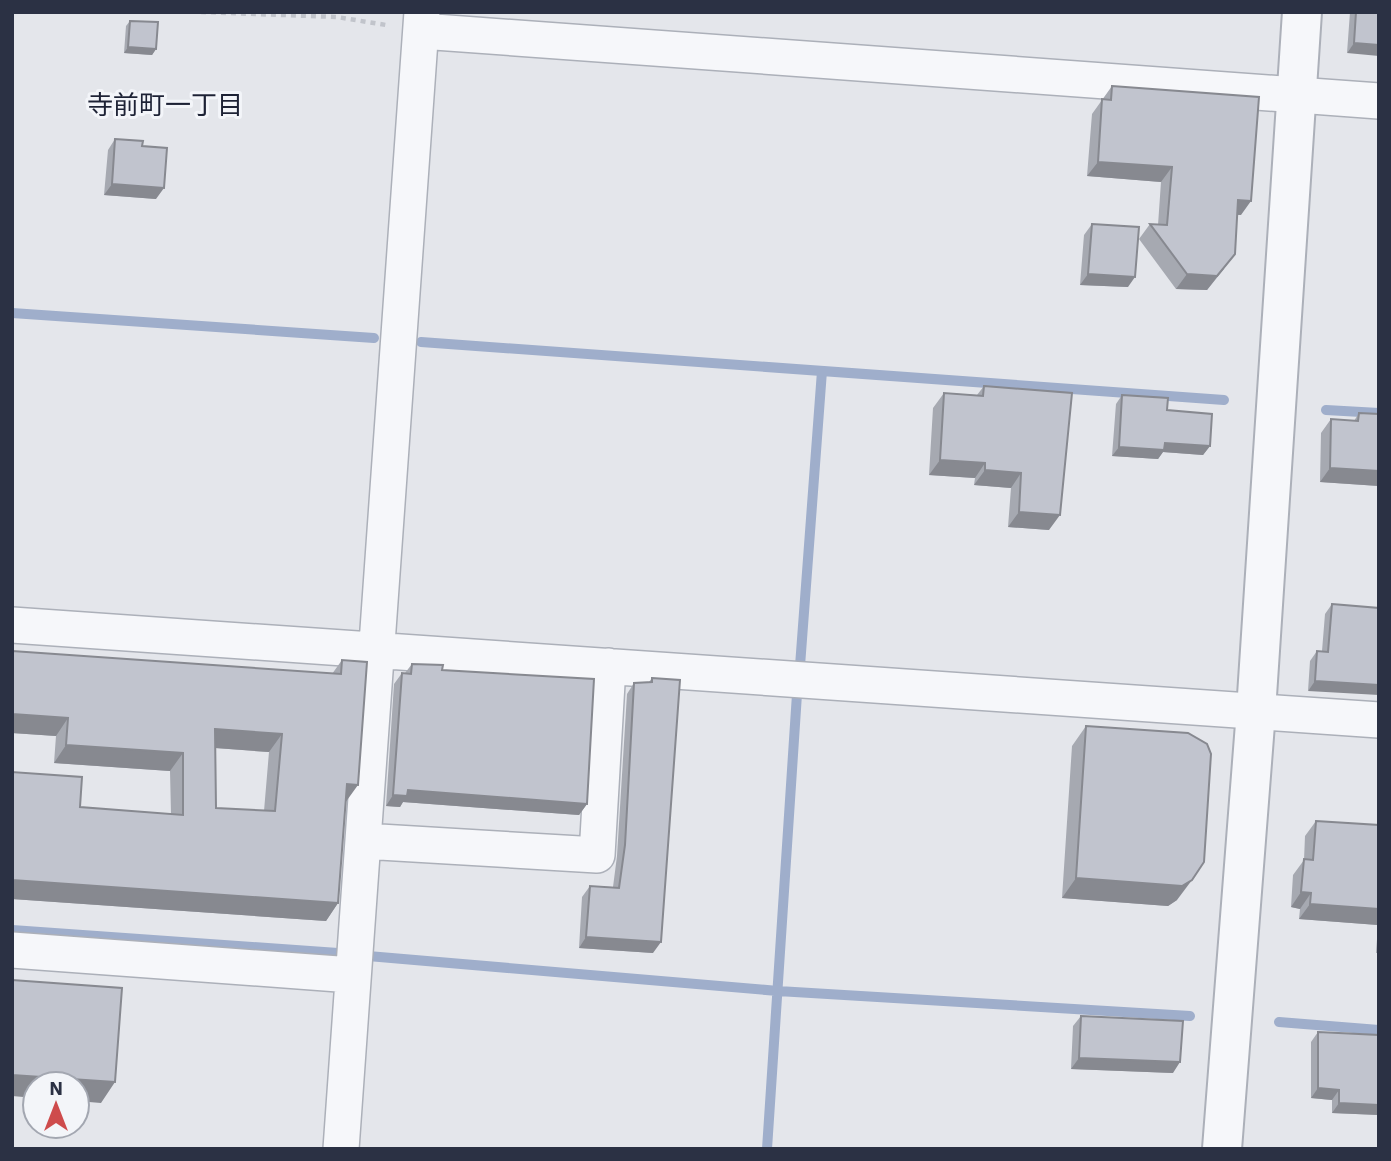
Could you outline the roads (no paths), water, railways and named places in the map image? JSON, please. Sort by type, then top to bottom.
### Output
[{"type":"street","points":[[1222,1149],[1256,711],[1302,12]]},
{"type":"street","points":[[341,1149],[352,975],[379,650],[422,22],[1379,102]]},
{"type":"street","points":[[12,625],[1379,720]]},
{"type":"street","points":[[363,841],[597,855],[608,666]]},
{"type":"street","points":[[12,950],[352,975]]},
{"type":"waterway","points":[[12,313],[374,338]]},
{"type":"waterway","points":[[421,342],[1224,400]]},
{"type":"waterway","points":[[800,666],[822,371]]},
{"type":"waterway","points":[[1326,410],[1379,413]]},
{"type":"waterway","points":[[767,1149],[797,694]]},
{"type":"waterway","points":[[12,930],[338,953]]},
{"type":"waterway","points":[[368,956],[778,991],[1190,1016]]},
{"type":"waterway","points":[[1279,1022],[1379,1030]]},
{"type":"district","name":"寺前町一丁目","points":[[165,104]]}]
